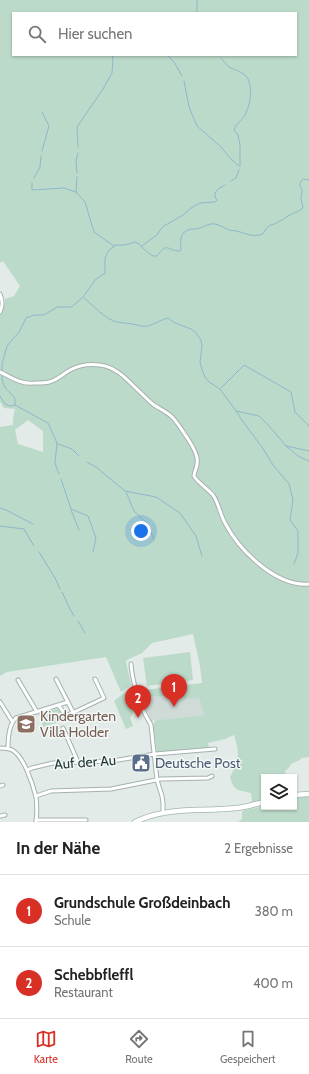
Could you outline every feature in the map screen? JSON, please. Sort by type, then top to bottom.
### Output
[{"type":"street","points":[[0,294],[3,301],[0,312]]},
{"type":"street","points":[[1,372],[21,382],[27,383],[48,382],[77,367],[91,364],[105,366],[116,371],[155,405],[173,418],[189,440],[198,459],[194,473],[196,478],[213,495],[224,522],[237,541],[253,559],[267,571],[280,578],[291,582],[309,584]]},
{"type":"street","points":[[131,664],[134,685],[145,714],[151,725],[157,780],[162,796],[163,812]]},
{"type":"street","points":[[56,679],[73,712]]},
{"type":"street","points":[[59,706],[65,714],[68,715],[104,698],[95,679]]},
{"type":"street","points":[[18,680],[36,712]]},
{"type":"street","points":[[0,702],[12,721],[8,748]]},
{"type":"street","points":[[12,721],[16,718],[68,702]]},
{"type":"street","points":[[63,728],[78,762]]},
{"type":"street","points":[[0,748],[8,748],[16,752],[27,770],[36,796],[36,821],[86,820]]},
{"type":"street","name":"Auf der Au","points":[[27,770],[53,763],[112,761],[155,754],[215,749]]},
{"type":"street","points":[[36,796],[51,791],[111,789],[157,780],[208,778],[212,776]]},
{"type":"street","points":[[297,795],[309,794]]},
{"type":"street","points":[[135,822],[163,812],[237,808],[261,803]]},
{"type":"street","points":[[0,816],[5,814]]},
{"type":"shaded area","points":[[181,693],[199,698],[204,715],[151,721],[142,699],[147,697],[175,696]]},
{"type":"green space","points":[[0,0],[309,0],[309,757],[301,758],[300,760],[291,764],[285,771],[286,774],[261,774],[261,800],[252,803],[251,793],[239,790],[233,785],[230,777],[238,756],[234,735],[208,743],[209,748],[157,752],[153,725],[155,721],[204,715],[199,698],[185,699],[180,693],[175,696],[147,697],[144,690],[202,683],[193,634],[152,643],[142,653],[127,660],[126,662],[131,685],[121,692],[106,657],[7,672],[0,676],[0,427],[13,425],[15,409],[4,408],[0,402],[0,314],[3,310],[5,299],[14,296],[20,286],[3,261],[0,263]],"holes":[[[28,420],[43,431],[43,452],[18,444],[15,430]]]},
{"type":"green space","points":[[190,652],[193,680],[147,686],[143,658]]},
{"type":"green space","points":[[129,689],[132,689],[140,709],[133,712],[132,716],[130,717],[133,726],[126,729],[114,701]]},
{"type":"green space","points":[[59,708],[66,720],[43,727],[39,714]]},
{"type":"green space","points":[[309,797],[309,822],[238,822],[242,819],[242,811],[261,807],[261,810],[297,810],[297,798]]},
{"type":"waterway","points":[[197,0],[197,12]]},
{"type":"waterway","points":[[78,147],[77,127],[112,73],[112,56]]},
{"type":"waterway","points":[[168,56],[174,62],[182,76]]},
{"type":"waterway","points":[[221,58],[226,65],[246,76],[251,90],[247,111],[234,130],[238,135],[240,145],[240,166]]},
{"type":"waterway","points":[[184,81],[189,107],[197,126],[220,146],[239,166]]},
{"type":"waterway","points":[[42,112],[49,126],[42,151]]},
{"type":"waterway","points":[[77,173],[76,161],[78,153]]},
{"type":"waterway","points":[[34,178],[40,167],[41,156]]},
{"type":"waterway","points":[[231,181],[236,178],[239,170]]},
{"type":"waterway","points":[[76,192],[77,177]]},
{"type":"waterway","points":[[2,371],[2,364],[7,346],[19,332],[26,318],[34,315],[44,315],[57,307],[71,307],[74,305],[83,297],[95,280],[105,273],[105,258],[109,250],[116,245],[125,245],[135,242],[153,256],[157,256],[163,249],[166,248],[180,251],[181,239],[187,230],[211,224],[216,224],[229,230],[249,235],[256,236],[263,234],[269,226],[303,208],[300,184],[303,179],[309,180]]},
{"type":"waterway","points":[[32,183],[32,190],[64,188],[76,192],[85,202],[94,232],[114,246]]},
{"type":"waterway","points":[[142,246],[158,234],[164,226],[183,215],[191,208],[200,203],[215,202],[217,200],[215,193],[218,189],[225,185]]},
{"type":"waterway","points":[[84,298],[113,321],[146,326],[168,318],[196,333],[201,340],[202,346],[200,362],[205,377],[209,382],[220,389],[273,465],[289,484],[293,500],[290,520],[298,531],[298,553],[294,564]]},
{"type":"waterway","points":[[221,388],[244,365],[291,392],[295,412],[309,426]]},
{"type":"waterway","points":[[0,396],[5,404],[10,406],[15,405],[14,397],[3,384],[2,374]]},
{"type":"waterway","points":[[15,405],[48,423],[57,443],[55,463],[59,474]]},
{"type":"waterway","points":[[236,411],[259,416],[286,446],[298,456],[309,461]]},
{"type":"waterway","points":[[58,444],[72,449],[79,456]]},
{"type":"waterway","points":[[286,446],[309,451]]},
{"type":"waterway","points":[[87,462],[96,467],[125,491],[156,497],[180,513],[196,536],[202,556]]},
{"type":"waterway","points":[[61,479],[71,509],[88,516],[96,538],[93,552]]},
{"type":"waterway","points":[[126,492],[134,511],[148,524],[154,540]]},
{"type":"waterway","points":[[0,508],[33,524]]},
{"type":"waterway","points":[[71,510],[79,530]]},
{"type":"waterway","points":[[0,526],[24,529],[34,546]]},
{"type":"waterway","points":[[39,552],[60,589]]},
{"type":"waterway","points":[[62,592],[74,616]]},
{"type":"waterway","points":[[78,621],[85,633]]},
{"type":"place","name":"Grundschule Großdeinbach","points":[[174,707]]},
{"type":"place","name":"Schebbfleffl","points":[[138,718]]},
{"type":"place","name":"Kindergarten Villa Holder","points":[[26,724]]},
{"type":"place","name":"Deutsche Post","points":[[141,763]]}]
